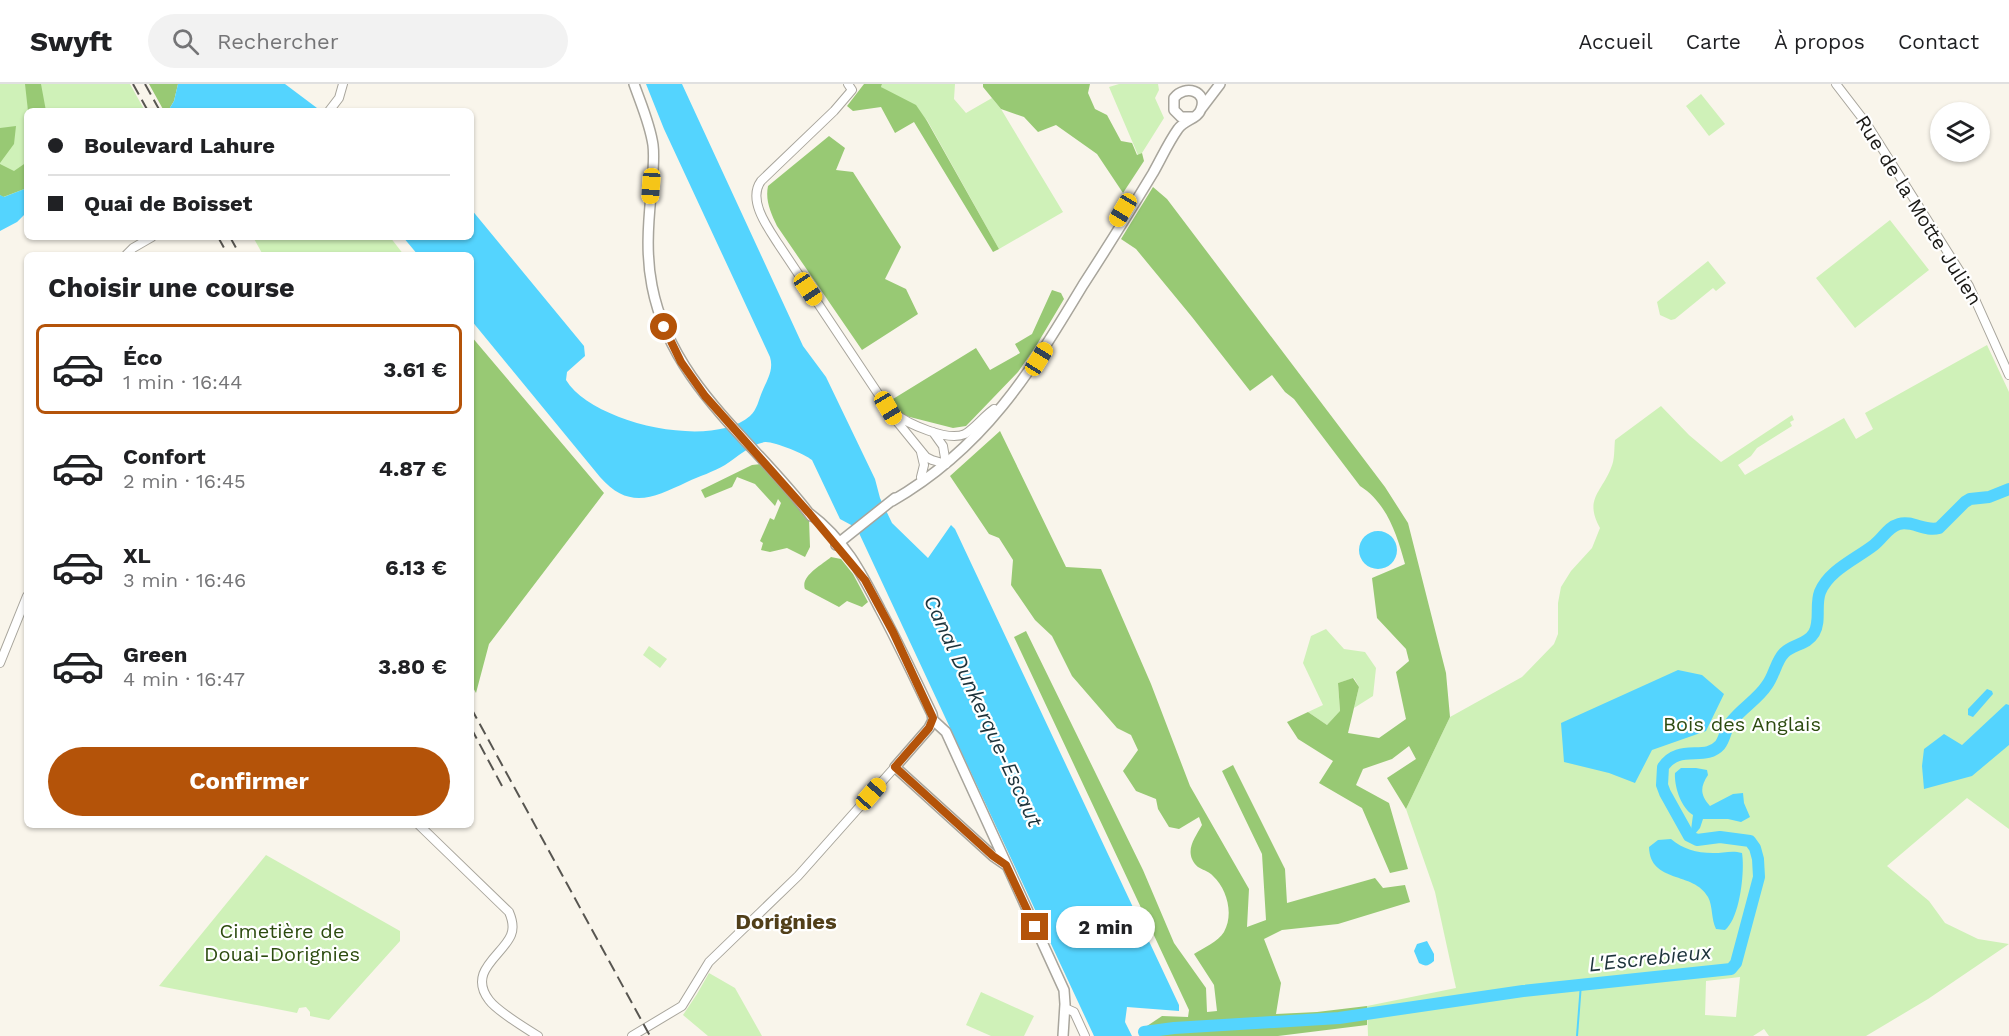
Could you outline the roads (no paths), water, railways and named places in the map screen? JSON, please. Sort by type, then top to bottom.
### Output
[{"type":"main road","points":[[634,84],[653,144],[648,248],[651,279],[657,307],[666,332],[681,362],[705,396],[809,513],[823,524],[858,567],[865,580],[896,639],[933,720],[929,728],[895,767],[993,856],[1006,865]]},
{"type":"main road","points":[[838,544],[985,427],[1029,373],[1154,172],[1179,127],[1194,117],[1218,84]]},
{"type":"main road","points":[[890,503],[944,461],[973,432],[1030,362],[1151,167],[1173,127],[1175,112],[1173,102],[1178,92],[1188,89],[1198,93],[1209,91],[1218,84]]},
{"type":"main road","points":[[1198,93],[1202,100],[1201,109]]},
{"type":"main road","points":[[1175,112],[1183,118],[1194,117]]},
{"type":"main road","points":[[933,720],[946,732],[1064,990],[1063,1034]]},
{"type":"street","points":[[331,108],[337,101],[343,84]]},
{"type":"street","points":[[848,84],[852,90],[838,107],[761,181],[757,187],[756,198],[765,221],[779,245],[888,408],[920,451],[931,460],[944,461],[942,443],[933,432]]},
{"type":"street","name":"Rue de la Motte Julien","points":[[1836,84],[1866,123],[1969,286],[2009,375]]},
{"type":"street","points":[[129,252],[147,240]]},
{"type":"street","points":[[888,408],[906,421],[949,436],[964,434],[994,409]]},
{"type":"street","points":[[920,451],[924,465],[921,477]]},
{"type":"street","points":[[0,663],[24,603]]},
{"type":"street","points":[[632,1036],[680,1008],[709,962],[802,872],[895,767]]},
{"type":"street","points":[[422,828],[507,910],[512,922],[512,933],[488,965],[484,987],[491,1002],[538,1036]]},
{"type":"street","points":[[1065,1008],[1074,1012],[1085,1036]]},
{"type":"water","points":[[178,84],[285,84],[317,108],[170,108]]},
{"type":"water","name":"Canal Dunkerque-Escaut","points":[[646,84],[682,84],[803,346],[826,377],[875,479],[880,498],[892,523],[928,558],[951,525],[955,529],[1179,1005],[1179,1011],[1127,1007],[1125,1022],[1132,1036],[1094,1036],[859,533],[853,526],[840,519],[812,460],[789,448],[765,442],[749,448],[725,465],[663,493],[642,498],[621,494],[600,477],[474,324],[474,252],[416,252],[406,240],[474,240],[474,213],[584,346],[585,356],[567,372],[566,380],[580,395],[600,409],[653,427],[681,431],[708,431],[732,426],[750,416],[756,408],[769,375],[770,357],[664,129]]},
{"type":"water","points":[[24,189],[24,215],[17,222],[0,231],[0,195],[4,197]]},
{"type":"water","points":[[1378,531],[1391,537],[1397,550],[1391,563],[1378,569],[1365,563],[1359,550],[1365,537]]},
{"type":"water","points":[[1678,670],[1702,675],[1724,694],[1706,731],[1652,750],[1635,783],[1609,773],[1564,762],[1561,723]]},
{"type":"water","points":[[1987,689],[1993,694],[1973,717],[1968,715],[1968,709]]},
{"type":"water","points":[[2006,704],[2009,705],[2009,745],[1972,776],[1924,789],[1922,766],[1924,749],[1944,734],[1962,745]]},
{"type":"water","points":[[1681,768],[1707,770],[1708,775],[1702,791],[1710,806],[1733,794],[1743,793],[1744,803],[1750,817],[1741,822],[1728,819],[1703,819],[1695,834],[1691,830],[1693,815],[1682,802],[1676,784],[1675,773]]},
{"type":"water","points":[[1671,839],[1695,851],[1742,853],[1743,871],[1738,905],[1725,930],[1716,929],[1710,901],[1701,889],[1693,883],[1664,872],[1651,859],[1649,847],[1658,840]]},
{"type":"water","points":[[1427,941],[1434,954],[1434,961],[1425,965],[1419,963],[1414,951],[1417,944]]},
{"type":"waterway","name":"L'Escrebieux","points":[[1144,1032],[1174,1028],[1339,1018],[1523,991],[1731,969],[1736,963],[1759,877],[1755,848],[1750,841],[1720,837],[1697,840],[1689,836],[1665,793],[1662,785],[1663,767],[1677,756],[1707,752],[1720,745],[1730,724],[1767,685],[1784,653],[1808,640],[1814,633],[1820,592],[1836,571],[1874,545],[1895,525],[1904,523],[1929,529],[1939,528],[1970,499],[1989,497],[2009,489]]},
{"type":"waterway","points":[[1577,1036],[1581,984]]},
{"type":"railway","points":[[133,84],[146,108]]},
{"type":"railway","points":[[145,84],[158,108]]},
{"type":"railway","points":[[220,240],[226,252]]},
{"type":"railway","points":[[232,240],[238,252]]},
{"type":"railway","points":[[474,713],[650,1036]]},
{"type":"railway","points":[[474,734],[502,786]]},
{"type":"district","name":"Dorignies","points":[[786,921]]},
{"type":"park label","name":"Bois des Anglais","points":[[1742,724]]},
{"type":"park label","name":"Cimetière de Douai-Dorignies","points":[[282,942]]}]
